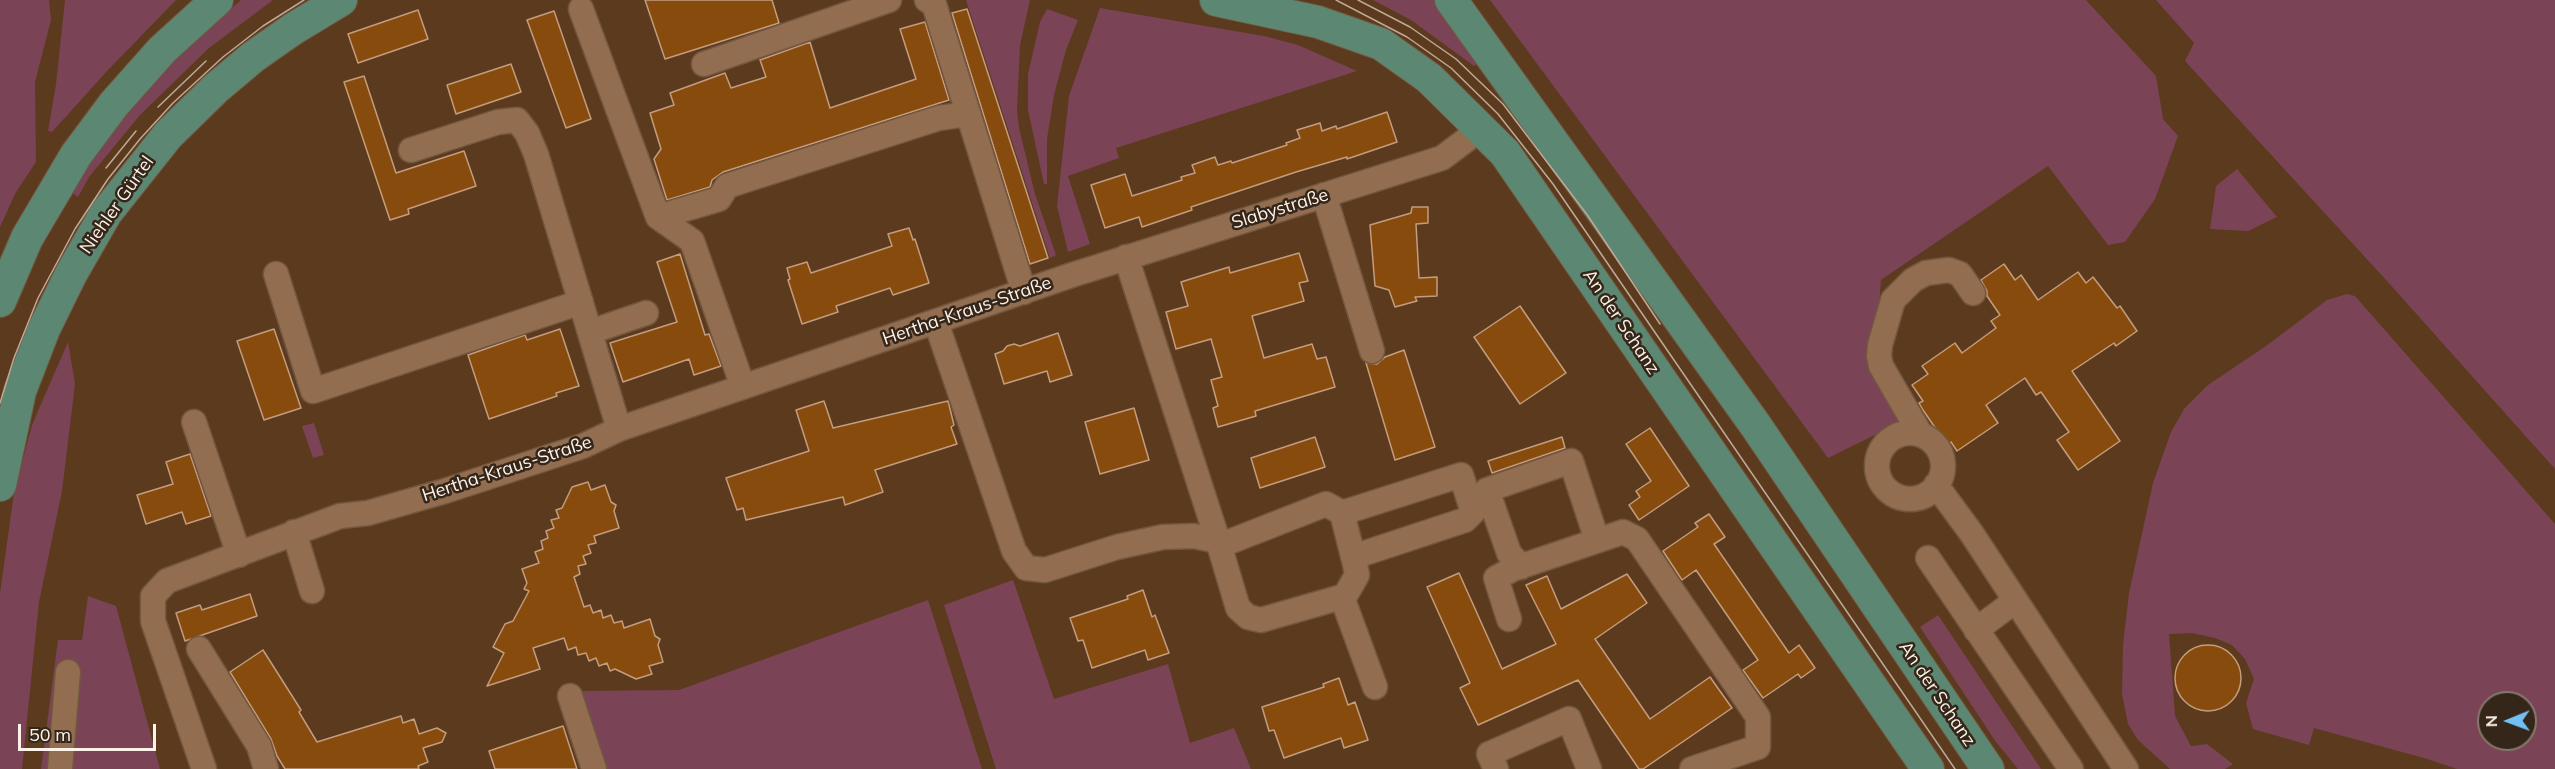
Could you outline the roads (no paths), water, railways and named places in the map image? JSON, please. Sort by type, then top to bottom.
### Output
[{"type":"main road","points":[[0,272],[111,92],[174,25],[204,0]]},
{"type":"main road","points":[[75,148],[162,50],[217,0]]},
{"type":"main road","name":"Niehler Gürtel","points":[[0,485],[20,391],[44,329],[89,240],[146,160],[191,111],[253,57],[341,0]]},
{"type":"main road","name":"An der Schanz","points":[[1216,0],[1318,22],[1381,44],[1429,78],[1505,153],[1928,769]]},
{"type":"main road","name":"An der Schanz","points":[[1451,0],[1756,426],[1988,769]]},
{"type":"main road","points":[[0,301],[25,230]]},
{"type":"street","points":[[704,64],[889,0]]},
{"type":"street","points":[[927,0],[934,4],[1024,292]]},
{"type":"street","points":[[582,9],[658,217],[692,241],[743,387]]},
{"type":"street","points":[[658,217],[719,199],[727,186],[939,118],[968,114]]},
{"type":"street","points":[[411,150],[498,122],[517,120],[527,133],[536,154],[619,429]]},
{"type":"street","name":"Slabystraße","points":[[1072,275],[1442,158],[1466,140],[1479,126]]},
{"type":"street","points":[[1324,195],[1372,351]]},
{"type":"street","points":[[936,322],[1014,551],[1026,568],[1046,570],[1117,547],[1163,537],[1194,536],[1218,541],[1229,542],[1326,504],[1342,513],[1357,575],[1342,597],[1261,620],[1248,617],[1238,608],[1218,541],[1126,257]]},
{"type":"street","points":[[1921,435],[1881,366],[1880,345],[1893,300],[1913,280],[1926,273],[1949,270],[1960,274],[1973,292]]},
{"type":"street","points":[[276,274],[313,391],[581,302]]},
{"type":"street","name":"Hertha-Kraus-Straße","points":[[204,769],[153,621],[153,596],[167,581],[340,516],[368,513],[445,491],[583,446],[619,429],[1072,275]]},
{"type":"street","points":[[590,332],[646,313]]},
{"type":"street","points":[[194,422],[239,555]]},
{"type":"street","points":[[1910,433],[1921,435],[1938,449],[1942,459],[1942,471],[1936,484],[1924,495],[1907,499],[1896,496],[1880,481],[1877,470],[1882,449],[1889,440],[1899,435],[1910,433]]},
{"type":"street","points":[[1521,567],[1509,553],[1487,490],[1571,461],[1597,540]]},
{"type":"street","points":[[1342,513],[1461,475],[1473,512],[1465,520],[1353,557]]},
{"type":"street","points":[[1936,484],[2127,769]]},
{"type":"street","points":[[1509,619],[1496,578],[1513,568],[1623,531],[1637,539],[1758,717],[1758,747],[1692,769]]},
{"type":"street","points":[[294,532],[312,591]]},
{"type":"street","points":[[1928,558],[2071,769]]},
{"type":"street","points":[[1342,597],[1375,687]]},
{"type":"street","points":[[1976,630],[2015,602]]},
{"type":"street","points":[[199,649],[259,746],[266,769]]},
{"type":"street","points":[[60,769],[68,672]]},
{"type":"street","points":[[570,696],[594,769]]},
{"type":"street","points":[[1496,769],[1489,754],[1569,719],[1584,752],[1581,766]]},
{"type":"tram line","points":[[0,403],[14,358],[38,298],[75,229],[108,179],[173,103],[223,57],[263,26],[304,0]]},
{"type":"tram line","points":[[1336,0],[1407,37],[1451,68],[1498,114],[1553,184],[1955,769]]},
{"type":"tram line","points":[[1358,0],[1410,27],[1456,59],[1503,104],[1588,216],[1660,324]]},
{"type":"tram line","points":[[158,107],[206,61]]},
{"type":"tram line","points":[[106,168],[136,131]]}]
